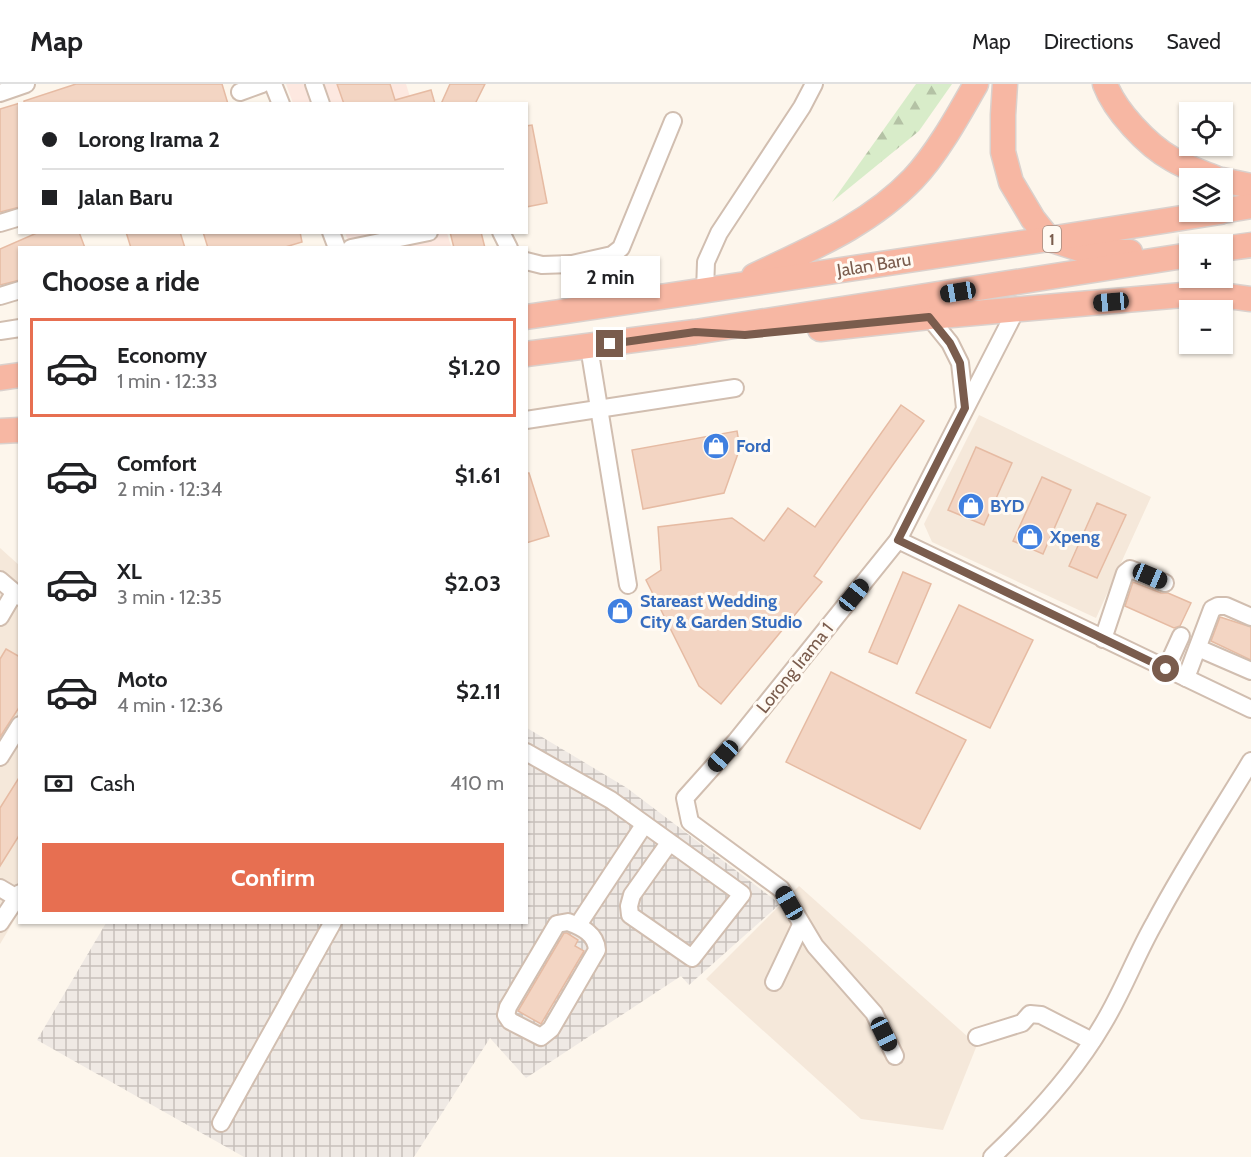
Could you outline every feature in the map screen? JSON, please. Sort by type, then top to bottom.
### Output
[{"type":"highway","points":[[730,287],[866,220],[914,179],[950,129],[976,84]]},
{"type":"highway","points":[[1005,84],[1003,152],[1011,182],[1032,219],[1049,239],[1089,252],[1179,253]]},
{"type":"highway","points":[[1105,84],[1109,94],[1137,132],[1171,159],[1192,168]]},
{"type":"highway","points":[[1233,182],[1251,186]]},
{"type":"highway","name":"Jalan Baru","points":[[1233,209],[1251,207]]},
{"type":"highway","name":"Jalan Baru","points":[[528,317],[1179,218]]},
{"type":"highway","points":[[1233,247],[1251,245]]},
{"type":"highway","name":"1","points":[[528,354],[695,332],[1179,255]]},
{"type":"highway","points":[[695,332],[745,335],[1206,293],[1251,299]]},
{"type":"highway","points":[[0,378],[18,375]]},
{"type":"highway","points":[[0,431],[18,430]]},
{"type":"street","points":[[0,93],[26,84]]},
{"type":"street","points":[[240,93],[262,84]]},
{"type":"street","points":[[273,84],[280,102]]},
{"type":"street","points":[[314,84],[320,102]]},
{"type":"street","points":[[705,291],[706,262],[719,232],[802,107],[814,84]]},
{"type":"street","points":[[528,262],[542,265],[572,264],[612,255],[621,248],[673,121]]},
{"type":"street","points":[[0,223],[18,218]]},
{"type":"street","points":[[366,238],[408,234]]},
{"type":"street","points":[[572,264],[599,307]]},
{"type":"street","points":[[0,296],[18,291]]},
{"type":"street","name":"Lorong Irama 1","points":[[801,925],[781,889],[690,822],[685,798],[736,741],[898,540],[1016,310]]},
{"type":"street","points":[[929,317],[950,343],[960,363],[965,408]]},
{"type":"street","points":[[0,331],[18,328]]},
{"type":"street","points":[[589,347],[628,585]]},
{"type":"street","points":[[528,420],[735,388]]},
{"type":"street","points":[[898,540],[1251,709]]},
{"type":"street","points":[[1103,639],[1125,573],[1130,569],[1166,583]]},
{"type":"street","points":[[0,580],[17,595],[0,616]]},
{"type":"street","points":[[1186,678],[1212,609],[1226,606],[1251,617]]},
{"type":"street","points":[[1166,669],[1181,636]]},
{"type":"street","points":[[1198,648],[1251,671]]},
{"type":"street","points":[[0,757],[18,728]]},
{"type":"street","points":[[528,753],[611,800],[742,894],[692,958],[630,915],[629,906],[632,895],[669,843]]},
{"type":"street","points":[[992,1157],[1010,1140],[1076,1065],[1104,1023],[1155,922],[1251,761]]},
{"type":"street","points":[[578,926],[644,825]]},
{"type":"street","points":[[0,888],[18,896],[0,923]]},
{"type":"street","points":[[568,922],[578,926],[595,938],[597,950],[551,1029],[541,1037],[510,1021],[506,1015],[508,1007],[557,924],[568,922]]},
{"type":"street","points":[[221,1123],[332,924]]},
{"type":"street","points":[[774,982],[801,925]]},
{"type":"street","points":[[801,925],[815,946],[874,1013],[895,1056]]},
{"type":"street","points":[[977,1037],[1022,1023],[1030,1014],[1041,1015],[1092,1041]]},
{"type":"shaded area","points":[[286,84],[406,84],[412,102],[293,102]]},
{"type":"shaded area","points":[[345,234],[447,234],[451,246],[351,246]]},
{"type":"shaded area","points":[[979,415],[1151,497],[1096,618],[932,542],[924,524]]},
{"type":"shaded area","points":[[0,548],[18,564],[18,914],[0,944]]},
{"type":"shaded area","points":[[528,729],[627,788],[780,904],[689,985],[681,976],[526,1078],[490,1038],[414,1157],[244,1157],[37,1040],[105,924],[528,924]]},
{"type":"shaded area","points":[[799,886],[977,1045],[943,1130],[861,1119],[706,979]]},
{"type":"green space","points":[[916,84],[952,84],[919,131],[832,202]]},
{"type":"building","points":[[76,84],[222,84],[227,102],[24,102]]},
{"type":"building","points":[[337,84],[390,84],[395,100],[431,90],[434,102],[343,102]]},
{"type":"building","points":[[450,84],[485,84],[476,102],[442,102]]},
{"type":"building","points":[[18,104],[18,208],[0,212],[0,109]]},
{"type":"building","points":[[532,125],[547,203],[528,207],[528,126]]},
{"type":"building","points":[[34,234],[80,234],[84,246],[18,246],[18,280],[0,285],[0,249]]},
{"type":"building","points":[[127,234],[181,234],[184,246],[130,246]]},
{"type":"building","points":[[204,234],[300,234],[302,242],[289,246],[207,246]]},
{"type":"building","points":[[450,234],[482,234],[484,246],[454,246]]},
{"type":"building","points":[[901,405],[924,421],[814,576],[822,582],[721,704],[699,686],[646,580],[661,570],[658,527],[732,518],[764,541],[788,508],[815,527]]},
{"type":"building","points":[[737,431],[740,448],[724,493],[643,509],[632,450]]},
{"type":"building","points":[[976,447],[1012,463],[984,525],[948,510]]},
{"type":"building","points":[[528,473],[529,473],[549,536],[528,542]]},
{"type":"building","points":[[1042,477],[1071,490],[1043,554],[1013,541]]},
{"type":"building","points":[[1097,503],[1126,515],[1097,578],[1069,566]]},
{"type":"building","points":[[903,572],[931,584],[897,664],[869,652]]},
{"type":"building","points":[[1133,582],[1191,603],[1180,626],[1174,628],[1125,606]]},
{"type":"building","points":[[959,605],[1033,640],[990,728],[916,693]]},
{"type":"building","points":[[1220,617],[1251,627],[1251,660],[1211,641]]},
{"type":"building","points":[[6,649],[18,656],[18,709],[0,737],[0,659]]},
{"type":"building","points":[[831,672],[966,740],[920,829],[786,762]]},
{"type":"building","points":[[18,779],[18,837],[0,866],[0,808]]},
{"type":"building","points":[[564,933],[578,940],[575,946],[584,951],[541,1024],[518,1011]]},
{"type":"place","name":"Ford","points":[[716,446]]},
{"type":"place","name":"BYD","points":[[971,506]]},
{"type":"place","name":"Xpeng","points":[[1030,537]]},
{"type":"place","name":"Stareast Wedding City & Garden Studio","points":[[620,611]]},
{"type":"route","points":[[610,344],[695,332],[745,335],[929,317],[950,343],[960,363],[965,408],[898,540],[1166,669]]}]
